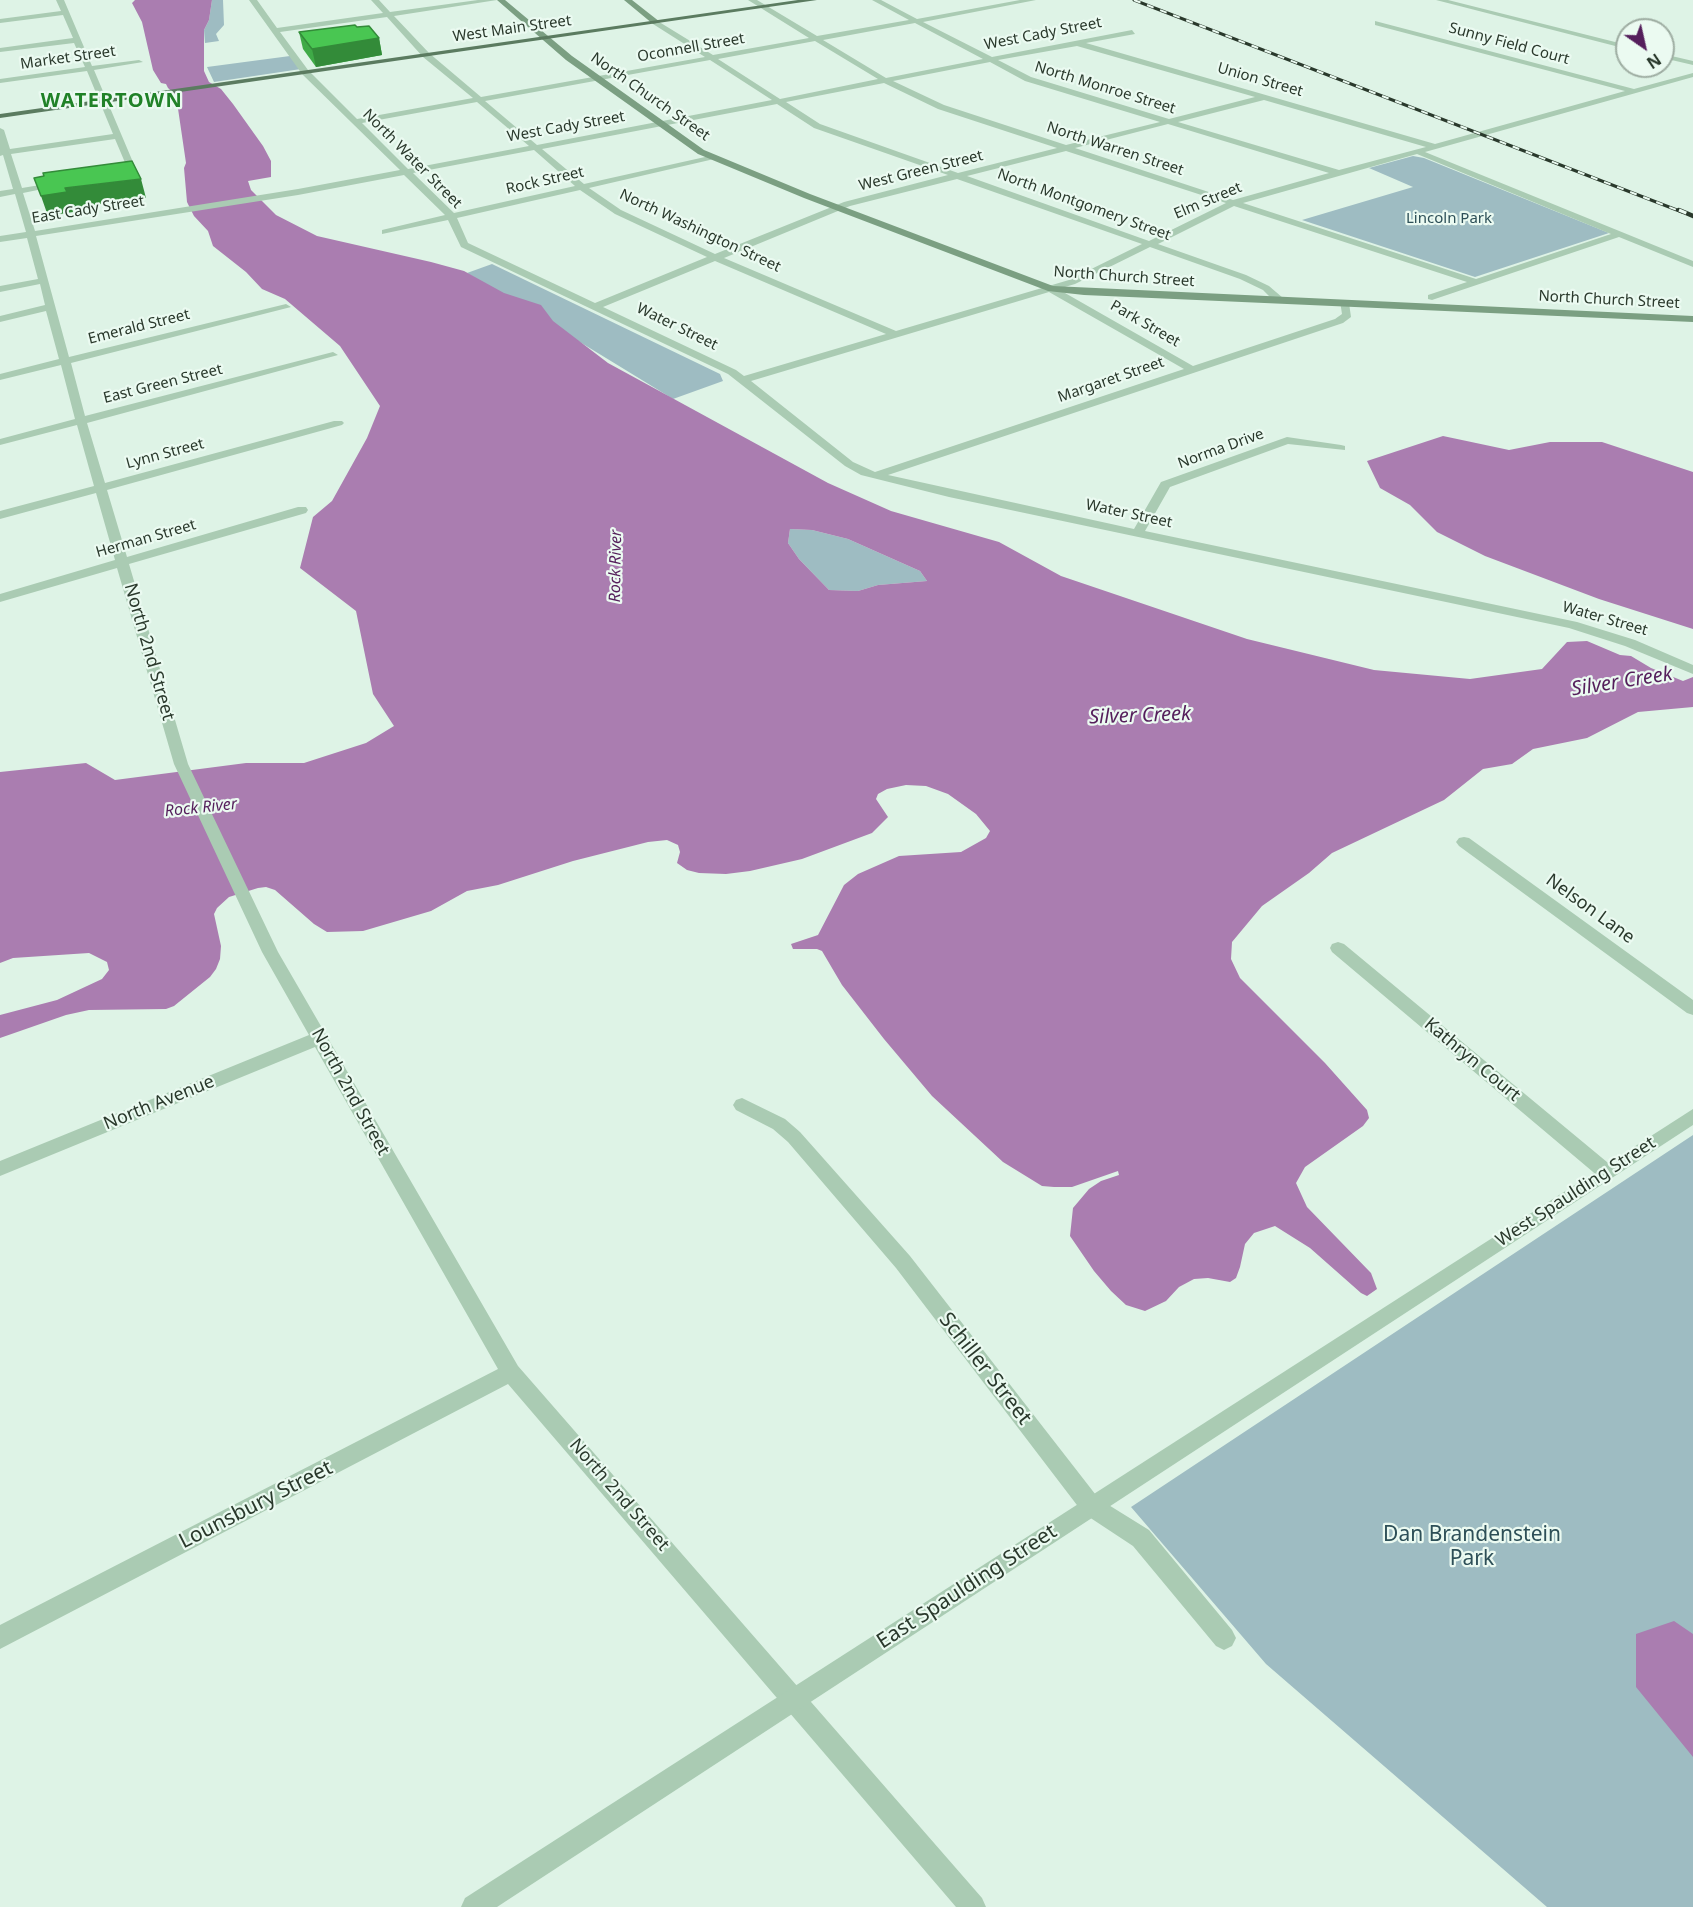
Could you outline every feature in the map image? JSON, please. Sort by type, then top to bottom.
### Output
[{"type":"main road","name":"North Church Street","points":[[501,0],[544,39],[711,157],[1051,289],[1693,319]]},
{"type":"main road","points":[[628,0],[656,22]]},
{"type":"main road","name":"West Main Street","points":[[0,116],[813,0]]},
{"type":"street","points":[[60,0],[105,101],[134,174],[115,177]]},
{"type":"street","name":"North Water Street","points":[[253,0],[305,72],[451,216],[464,245],[596,306]]},
{"type":"street","name":"North Washington Street","points":[[375,0],[426,55],[581,186],[618,212],[714,257],[896,335]]},
{"type":"street","points":[[275,30],[494,0]]},
{"type":"street","name":"North Warren Street","points":[[752,0],[884,80],[941,107],[1476,282]]},
{"type":"street","name":"North Monroe Street","points":[[876,0],[1028,79],[1339,173]]},
{"type":"street","name":"Oconnell Street","points":[[355,122],[1032,0]]},
{"type":"street","points":[[1440,0],[1615,44]]},
{"type":"street","points":[[0,21],[66,12]]},
{"type":"street","name":"North Montgomery Street","points":[[656,22],[817,126],[1254,281],[1271,291],[1279,300]]},
{"type":"street","name":"Sunny Field Court","points":[[1378,23],[1632,91]]},
{"type":"street","name":"West Cady Street","points":[[181,210],[406,172],[1132,32]]},
{"type":"street","points":[[0,50],[78,40]]},
{"type":"street","name":"Union Street","points":[[1078,43],[1433,146]]},
{"type":"street","points":[[1675,59],[1693,63]]},
{"type":"street","name":"Market Street","points":[[0,81],[139,62]]},
{"type":"street","name":"Elm Street","points":[[744,380],[1072,282],[1234,202],[1693,75]]},
{"type":"street","name":"West Green Street","points":[[596,306],[838,207],[1265,97]]},
{"type":"street","name":"North 2nd Street","points":[[0,130],[3,153],[19,191],[64,361],[181,764],[270,952],[511,1372],[973,1907]]},
{"type":"street","points":[[3,153],[117,136]]},
{"type":"street","points":[[1416,151],[1693,264]]},
{"type":"street","name":"Rock Street","points":[[385,232],[711,157]]},
{"type":"street","points":[[0,194],[67,184]]},
{"type":"street","name":"East Cady Street","points":[[0,239],[181,210]]},
{"type":"street","points":[[1432,297],[1620,234]]},
{"type":"street","points":[[0,289],[42,281]]},
{"type":"street","name":"Park Street","points":[[1051,289],[1191,369]]},
{"type":"street","name":"Margaret Street","points":[[873,476],[1339,321],[1347,315],[1344,303]]},
{"type":"street","name":"Water Street","points":[[596,306],[732,372],[849,464],[873,476],[1572,625],[1630,642],[1693,670]]},
{"type":"street","points":[[0,319],[49,307]]},
{"type":"street","name":"Emerald Street","points":[[0,377],[286,307]]},
{"type":"street","name":"East Green Street","points":[[0,442],[333,355]]},
{"type":"street","name":"Lynn Street","points":[[0,515],[338,423]]},
{"type":"street","name":"Norma Drive","points":[[1138,533],[1165,485],[1287,440],[1341,448]]},
{"type":"street","name":"Herman Street","points":[[0,598],[302,510]]},
{"type":"street","name":"Nelson Lane","points":[[1464,842],[1693,1009]]},
{"type":"street","name":"Kathryn Court","points":[[1338,948],[1606,1172]]},
{"type":"street","name":"North Avenue","points":[[0,1169],[319,1038]]},
{"type":"street","name":"Schiller Street","points":[[742,1105],[779,1124],[794,1137],[895,1253],[1091,1506],[1141,1538],[1224,1638]]},
{"type":"street","name":"West Spaulding Street","points":[[1459,1267],[1693,1116]]},
{"type":"street","name":"East Spaulding Street","points":[[474,1907],[1459,1267]]},
{"type":"street","name":"Lounsbury Street","points":[[0,1637],[511,1372]]},
{"type":"green space","points":[[212,0],[223,0],[224,25],[216,34],[219,41],[205,43],[204,30],[209,20]]},
{"type":"green space","points":[[290,56],[301,69],[214,82],[207,67]]},
{"type":"green space","name":"Lincoln Park","points":[[1413,156],[1424,158],[1609,233],[1475,277],[1302,220],[1413,187],[1369,168]]},
{"type":"green space","points":[[492,264],[720,374],[723,381],[673,399],[467,273]]},
{"type":"green space","points":[[790,529],[812,530],[848,539],[920,571],[927,581],[878,585],[858,591],[829,590],[799,559],[788,543]]},
{"type":"green space","name":"Dan Brandenstein Park","points":[[1693,1135],[1693,1907],[1547,1907],[1266,1664],[1131,1507]]},
{"type":"water","points":[[135,0],[212,0],[209,20],[204,30],[204,71],[209,82],[221,89],[233,104],[271,161],[271,177],[248,181],[251,190],[276,215],[317,236],[464,271],[504,293],[541,305],[553,321],[608,363],[828,483],[891,511],[999,542],[1061,576],[1247,639],[1374,670],[1470,679],[1542,669],[1567,642],[1587,641],[1620,655],[1631,656],[1651,668],[1683,681],[1693,677],[1693,707],[1638,712],[1587,738],[1533,749],[1512,764],[1483,769],[1444,800],[1332,853],[1309,873],[1262,906],[1232,942],[1231,959],[1240,978],[1325,1063],[1367,1110],[1369,1118],[1363,1126],[1305,1167],[1296,1183],[1307,1207],[1371,1273],[1377,1289],[1367,1296],[1361,1293],[1310,1248],[1275,1226],[1254,1233],[1245,1244],[1236,1278],[1230,1282],[1208,1278],[1194,1279],[1179,1287],[1166,1301],[1145,1311],[1126,1305],[1094,1271],[1070,1236],[1073,1208],[1089,1189],[1101,1181],[1119,1175],[1118,1171],[1072,1187],[1054,1187],[1042,1186],[1003,1162],[932,1096],[842,985],[822,951],[793,949],[791,944],[818,935],[844,885],[858,874],[899,856],[961,852],[986,838],[990,831],[976,814],[948,794],[926,786],[906,785],[887,789],[878,794],[876,799],[888,817],[872,833],[802,859],[750,871],[726,874],[699,873],[687,870],[677,863],[680,852],[678,845],[667,840],[648,842],[573,861],[498,885],[467,891],[431,911],[363,931],[327,932],[314,924],[275,890],[266,887],[258,888],[229,897],[217,908],[214,914],[221,946],[216,969],[210,977],[174,1006],[166,1009],[89,1010],[66,1015],[0,1038],[0,1015],[57,1000],[102,979],[109,970],[107,962],[89,953],[13,958],[0,963],[0,772],[86,763],[115,780],[246,763],[304,763],[366,743],[394,726],[373,694],[356,611],[300,568],[313,517],[332,501],[367,438],[380,406],[340,346],[285,299],[262,289],[246,272],[213,246],[208,231],[194,216],[187,202],[184,168],[186,163],[176,95],[166,84],[161,83],[153,70],[142,22],[132,3]],"holes":[[[790,529],[812,530],[848,539],[920,571],[927,581],[878,585],[858,591],[829,590],[799,559],[788,543]]]},
{"type":"water","points":[[1443,436],[1509,450],[1550,442],[1602,442],[1693,472],[1693,629],[1599,599],[1485,556],[1437,532],[1410,505],[1380,488],[1367,461]]},
{"type":"water","points":[[1674,1621],[1693,1634],[1693,1757],[1636,1687],[1636,1634]]},
{"type":"building","points":[[355,25],[357,27],[369,26],[379,38],[312,49],[299,32]]},
{"type":"building","points":[[132,161],[141,179],[65,188],[67,192],[41,196],[34,178],[44,176],[43,173]]},
{"type":"railway","points":[[1134,0],[1682,212]]},
{"type":"railway","points":[[1679,210],[1693,216]]},
{"type":"district","name":"WATERTOWN","points":[[112,101]]},
{"type":"water label","name":"Rock River","points":[[616,566]]},
{"type":"water label","name":"Silver Creek","points":[[1622,682]]},
{"type":"water label","name":"Silver Creek","points":[[1140,716]]},
{"type":"water label","name":"Rock River","points":[[201,808]]}]
